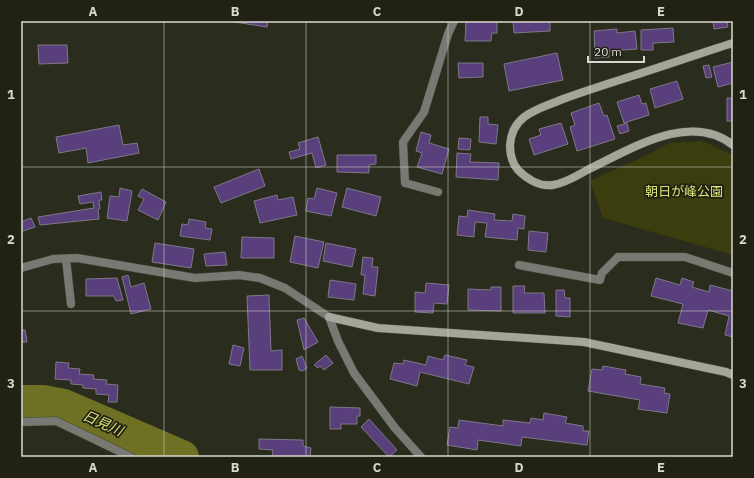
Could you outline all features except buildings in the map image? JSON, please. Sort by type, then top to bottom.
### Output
[{"type":"street","points":[[438,192],[405,183],[402,142],[424,112],[448,34],[454,21]]},
{"type":"street","points":[[733,43],[574,95],[531,112],[516,125],[513,132],[510,152],[513,165],[522,174],[532,181],[543,185],[553,185],[568,180],[630,149],[661,136],[695,131],[707,132],[728,141],[733,145]]},
{"type":"street","points":[[519,265],[600,280],[602,273],[618,257],[685,256],[733,273]]},
{"type":"street","points":[[21,268],[53,259],[77,258],[195,278],[239,275],[260,278],[285,288],[329,317],[378,328],[584,342],[726,372],[733,375]]},
{"type":"street","points":[[66,259],[71,304]]},
{"type":"street","points":[[329,317],[338,341],[354,373],[395,428],[421,457]]},
{"type":"street","points":[[21,422],[56,421],[127,456]]},
{"type":"green space","name":"朝日が峰公園","points":[[703,141],[733,156],[733,255],[603,218],[590,181],[643,157],[669,143]]},
{"type":"waterway","name":"日見川","points":[[21,402],[43,402],[64,406],[182,457]]}]
